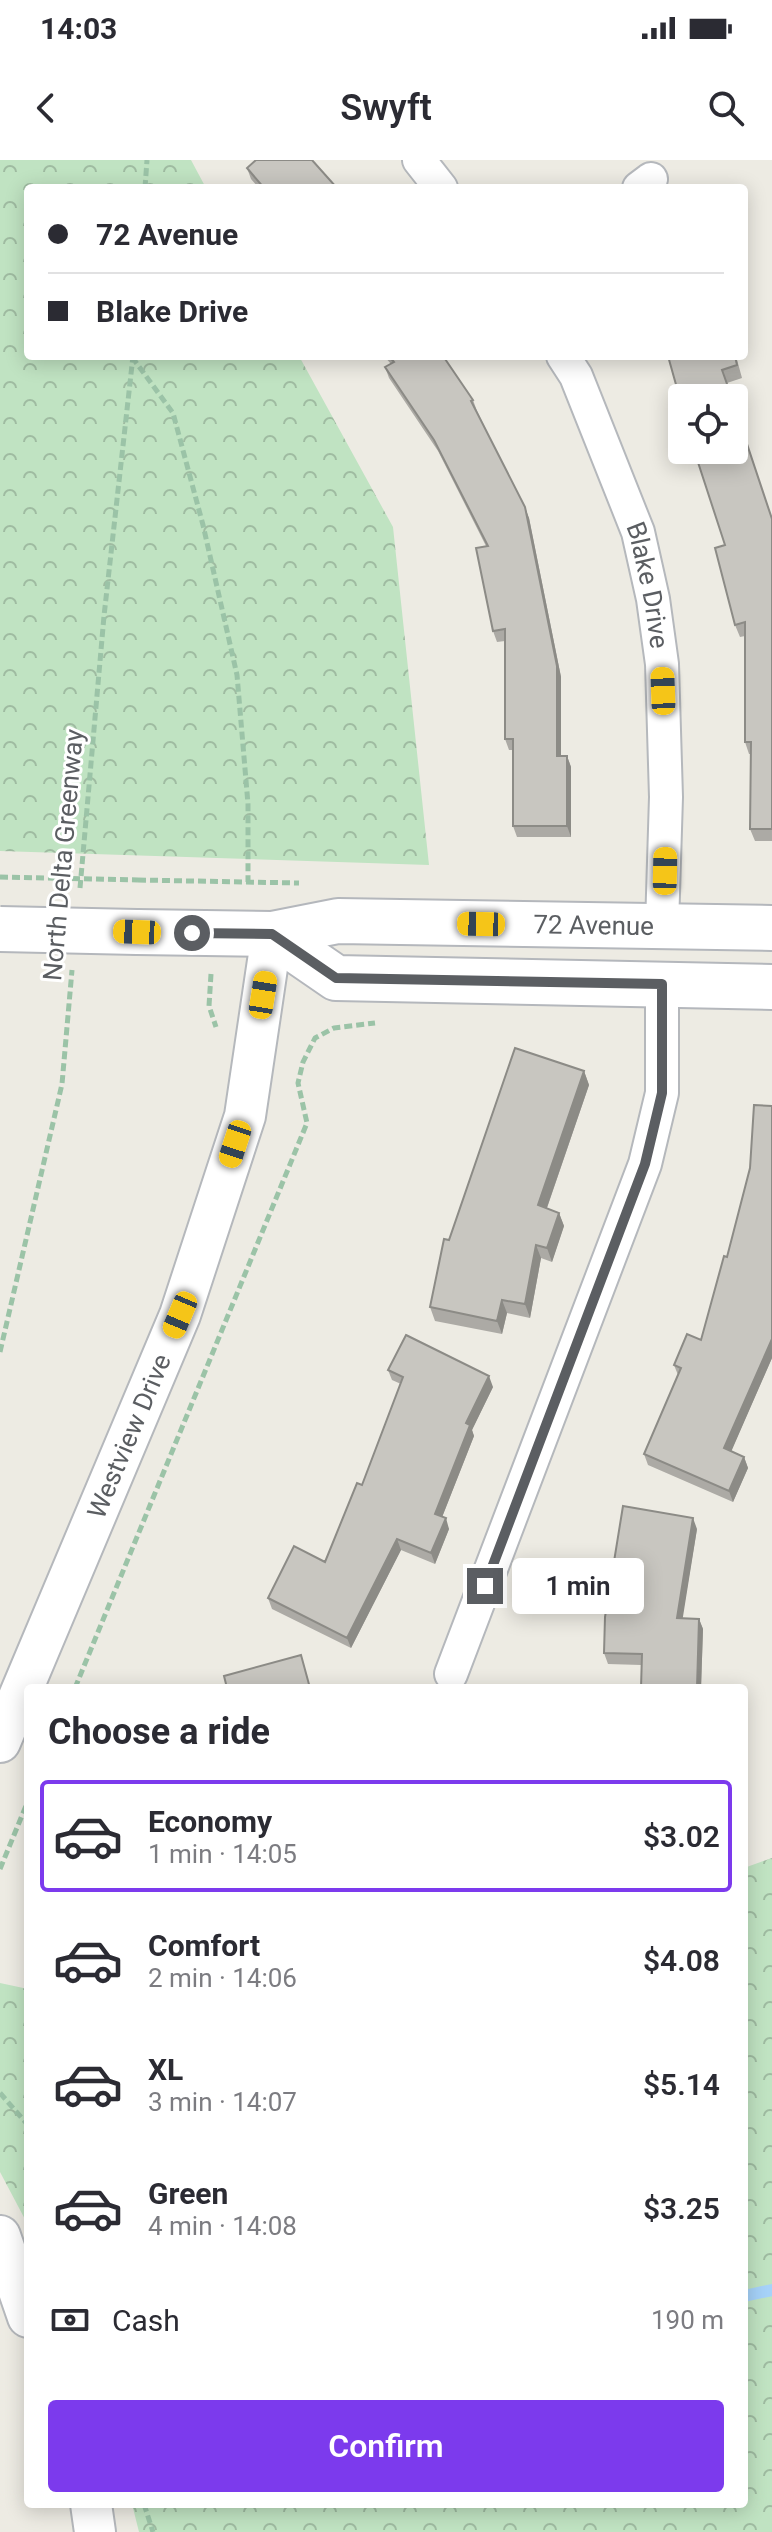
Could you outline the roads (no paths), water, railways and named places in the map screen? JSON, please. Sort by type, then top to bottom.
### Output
[{"type":"main road","name":"72 Avenue","points":[[0,929],[272,934],[338,921],[772,928]]},
{"type":"main road","points":[[272,934],[336,978],[772,987]]},
{"type":"street","points":[[419,160],[438,184]]},
{"type":"street","name":"Blake Drive","points":[[566,360],[576,376],[638,532],[653,599],[662,664],[666,797],[662,926]]},
{"type":"street","name":"Westview Drive","points":[[24,1684],[180,1315],[245,1116],[272,934]]},
{"type":"street","points":[[451,1674],[645,1164],[662,1093],[662,984]]},
{"type":"street","name":"Westview Drive","points":[[0,1742],[24,1685]]},
{"type":"street","points":[[0,2236],[24,2305]]},
{"type":"street","points":[[92,2508],[95,2532]]},
{"type":"waterway","points":[[748,2295],[772,2290]]}]
